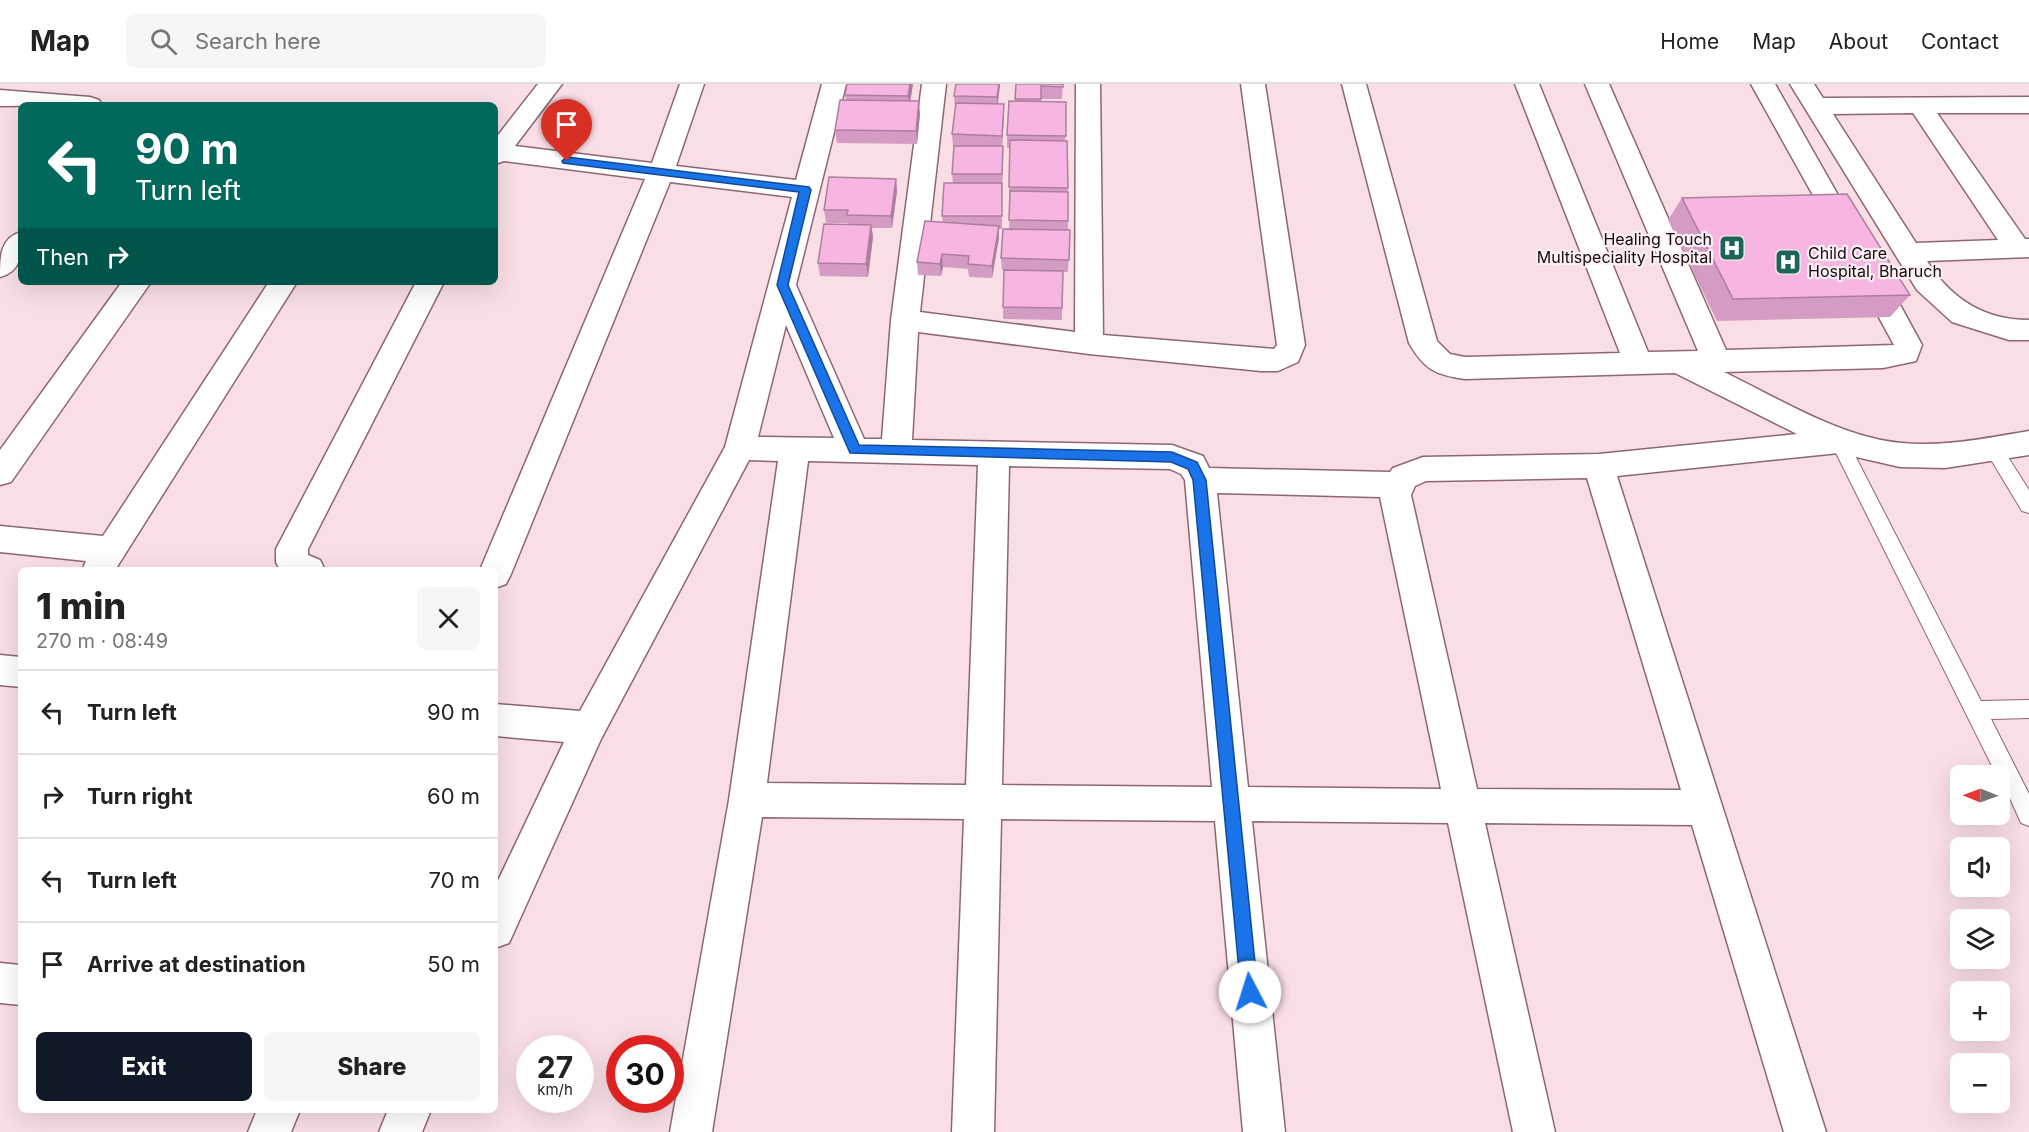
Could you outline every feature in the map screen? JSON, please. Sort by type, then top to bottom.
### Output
[{"type":"street","points":[[498,151],[550,84]]},
{"type":"street","points":[[498,567],[661,172],[692,84]]},
{"type":"street","points":[[498,923],[589,728],[740,448],[834,84]]},
{"type":"street","points":[[896,451],[905,320],[934,84]]},
{"type":"street","points":[[1088,84],[1089,344]]},
{"type":"street","points":[[905,320],[1089,344],[1261,360],[1278,360],[1288,355],[1292,345],[1253,84]]},
{"type":"street","points":[[1354,84],[1423,343],[1431,356],[1444,365],[1464,368],[1883,357],[1906,354],[1908,345],[1763,84]]},
{"type":"street","points":[[1527,84],[1638,363]]},
{"type":"street","points":[[1597,84],[1716,361]]},
{"type":"street","points":[[1999,84],[2024,111]]},
{"type":"street","points":[[1808,95],[1920,106],[2024,111]]},
{"type":"street","points":[[1808,95],[1928,283],[1962,315],[2009,330],[2029,330]]},
{"type":"street","points":[[0,98],[63,102]]},
{"type":"street","points":[[1920,106],[2023,248]]},
{"type":"street","points":[[498,154],[805,190]]},
{"type":"street","points":[[0,268],[18,245]]},
{"type":"street","points":[[1908,253],[2023,248]]},
{"type":"street","points":[[0,473],[135,285]]},
{"type":"street","points":[[0,539],[104,560],[281,285]]},
{"type":"street","points":[[300,567],[292,562],[292,549],[428,285]]},
{"type":"street","points":[[782,285],[854,450]]},
{"type":"street","points":[[1678,362],[1839,441],[1900,455],[1945,456],[2029,443]]},
{"type":"street","points":[[1200,480],[1398,485],[1404,477],[1423,469],[1599,466],[1839,441]]},
{"type":"street","points":[[740,448],[1172,457],[1192,465],[1200,480],[1263,1132]]},
{"type":"street","points":[[691,1132],[747,800],[795,448]]},
{"type":"street","points":[[974,1132],[994,453]]},
{"type":"street","points":[[1599,466],[1805,1132]]},
{"type":"street","points":[[1404,477],[1395,495],[1534,1132]]},
{"type":"street","points":[[0,670],[18,672]]},
{"type":"street","points":[[498,720],[589,728]]},
{"type":"street","points":[[747,800],[1705,808]]},
{"type":"street","points":[[0,983],[18,985]]},
{"type":"street","points":[[269,1132],[278,1113]]},
{"type":"street","points":[[400,1132],[409,1113]]},
{"type":"lane","points":[[1839,441],[2029,816]]},
{"type":"lane","points":[[1993,448],[2029,506]]},
{"type":"lane","points":[[1976,710],[2029,709]]},
{"type":"building","points":[[847,84],[910,84],[908,96],[845,95]]},
{"type":"building","points":[[956,84],[999,84],[997,97],[954,96]]},
{"type":"building","points":[[1016,84],[1063,84],[1063,87],[1041,86],[1041,99],[1015,99]]},
{"type":"building","points":[[840,100],[919,101],[916,131],[835,130]]},
{"type":"building","points":[[1009,101],[1066,102],[1066,136],[1007,135]]},
{"type":"building","points":[[956,103],[1004,104],[1002,136],[952,134]]},
{"type":"building","points":[[1010,140],[1067,141],[1068,188],[1009,187]]},
{"type":"building","points":[[954,146],[1003,146],[1002,174],[952,174]]},
{"type":"building","points":[[829,177],[896,179],[891,216],[847,215],[848,210],[824,210]]},
{"type":"building","points":[[944,183],[1002,183],[1002,216],[942,216]]},
{"type":"building","points":[[1010,191],[1068,192],[1068,221],[1009,220]]},
{"type":"building","points":[[1847,194],[1910,295],[1733,299],[1682,198]]},
{"type":"building","points":[[925,221],[999,226],[992,266],[968,264],[969,256],[942,254],[940,264],[917,262]]},
{"type":"building","points":[[824,224],[871,225],[866,264],[818,263]]},
{"type":"building","points":[[1003,229],[1070,230],[1069,260],[1001,258]]},
{"type":"building","points":[[1004,270],[1063,271],[1062,308],[1003,307]]},
{"type":"place","name":"Healing Touch Multispeciality Hospital","points":[[1732,248]]},
{"type":"place","name":"Child Care Hospital, Bharuch","points":[[1788,262]]},
{"type":"route","points":[[567,161],[805,190],[782,285],[854,450],[1172,457],[1192,465],[1200,480],[1250,992]]}]
